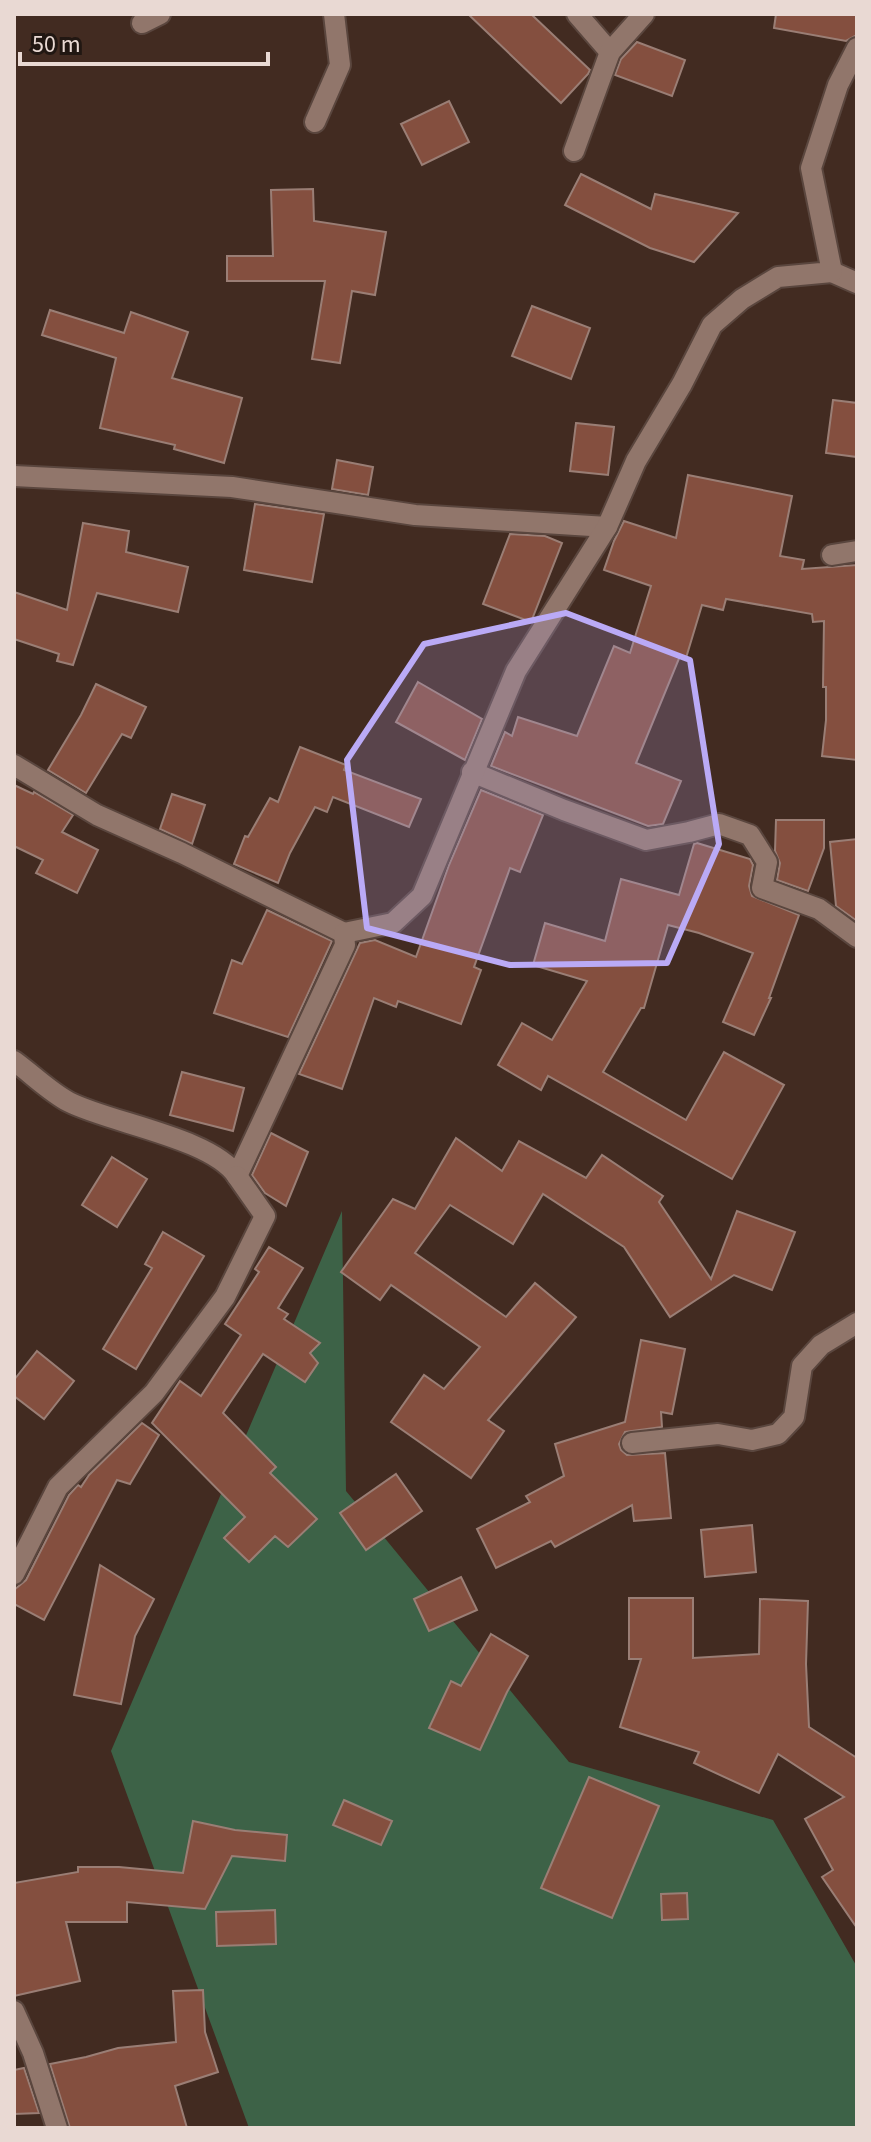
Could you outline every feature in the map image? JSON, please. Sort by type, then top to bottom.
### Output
[{"type":"street","points":[[315,122],[340,65],[334,14]]},
{"type":"street","points":[[577,14],[610,52]]},
{"type":"street","points":[[574,151],[610,52],[644,14]]},
{"type":"street","points":[[832,272],[811,168],[838,85],[857,48]]},
{"type":"street","points":[[14,765],[97,815],[344,933],[393,923],[422,896],[516,671],[607,527],[636,461],[682,384],[712,325],[742,299],[778,277],[832,272],[857,283]]},
{"type":"street","points":[[14,476],[232,487],[415,515],[607,527]]},
{"type":"street","points":[[832,555],[857,551]]},
{"type":"street","points":[[472,772],[646,840],[719,824],[750,835],[767,862],[762,888],[819,909],[857,937]]},
{"type":"street","points":[[237,1176],[345,945],[344,933]]},
{"type":"street","points":[[14,1061],[69,1102],[156,1131],[228,1162],[265,1216],[225,1297],[154,1393],[58,1487],[14,1574]]},
{"type":"street","points":[[632,1443],[718,1434],[752,1440],[778,1434],[794,1417],[802,1366],[821,1345],[857,1323]]},
{"type":"street","points":[[14,2011],[33,2053],[57,2128]]},
{"type":"highlighted area","points":[[566,613],[690,660],[719,844],[667,963],[510,965],[367,928],[347,760],[424,644]]},
{"type":"green space","points":[[342,1211],[346,1491],[569,1762],[773,1820],[857,1967],[857,2128],[249,2128],[111,1751]]},
{"type":"building","points":[[468,14],[531,14],[590,70],[561,103]]},
{"type":"building","points":[[776,14],[857,14],[857,35],[846,41],[774,28]]},
{"type":"building","points":[[637,42],[685,60],[672,96],[615,75],[621,59]]},
{"type":"building","points":[[449,101],[469,142],[422,165],[401,124]]},
{"type":"building","points":[[581,174],[651,209],[655,194],[738,213],[694,262],[650,248],[565,205]]},
{"type":"building","points":[[313,189],[314,221],[386,232],[375,295],[352,291],[340,363],[312,359],[325,281],[227,281],[227,256],[273,256],[271,190]]},
{"type":"building","points":[[532,306],[590,328],[571,379],[512,356]]},
{"type":"building","points":[[50,310],[124,333],[131,312],[188,332],[172,378],[242,398],[224,463],[174,449],[175,445],[100,428],[116,358],[42,335]]},
{"type":"building","points":[[833,400],[857,403],[857,457],[826,453]]},
{"type":"building","points":[[576,423],[614,427],[608,475],[570,471]]},
{"type":"building","points":[[337,460],[373,467],[368,495],[332,489]]},
{"type":"building","points":[[688,475],[792,496],[780,556],[804,560],[802,569],[857,565],[857,760],[822,756],[826,720],[824,621],[813,622],[812,614],[726,599],[723,610],[702,605],[686,658],[680,656],[636,763],[681,781],[663,824],[648,826],[491,766],[505,732],[512,736],[518,717],[577,736],[614,646],[630,653],[651,586],[604,570],[614,541],[624,521],[676,538]]},
{"type":"building","points":[[255,504],[324,514],[312,582],[244,570]]},
{"type":"building","points":[[83,523],[129,531],[126,552],[188,567],[178,612],[97,593],[73,665],[57,661],[59,654],[14,639],[14,592],[67,610]]},
{"type":"building","points":[[510,534],[545,536],[562,543],[531,622],[483,604]]},
{"type":"building","points":[[418,682],[482,719],[465,760],[396,722]]},
{"type":"building","points":[[96,684],[146,707],[131,738],[122,734],[86,793],[48,770]]},
{"type":"building","points":[[300,747],[346,765],[344,770],[421,799],[409,827],[333,797],[327,812],[315,807],[278,883],[234,864],[245,836],[248,837],[270,798],[278,802]]},
{"type":"building","points":[[14,785],[34,792],[73,815],[62,832],[98,850],[77,893],[36,873],[43,860],[14,846]]},
{"type":"building","points":[[481,790],[543,815],[520,872],[510,868],[474,967],[481,970],[461,1024],[398,1001],[396,1007],[374,998],[342,1089],[299,1074],[360,943],[375,940],[416,957],[449,865]]},
{"type":"building","points":[[172,794],[205,805],[192,844],[160,829]]},
{"type":"building","points":[[776,820],[824,820],[824,848],[808,891],[777,880],[780,863],[775,851]]},
{"type":"building","points":[[857,839],[857,921],[836,906],[830,842]]},
{"type":"building","points":[[694,844],[750,859],[753,865],[749,886],[752,896],[799,915],[771,998],[754,1035],[723,1022],[753,953],[668,925],[644,1008],[641,1008],[603,1072],[686,1120],[724,1052],[784,1085],[732,1179],[548,1076],[541,1090],[498,1065],[522,1023],[552,1040],[587,981],[533,965],[545,923],[605,941],[621,879],[679,895]]},
{"type":"building","points":[[267,910],[332,941],[288,1037],[214,1013],[232,960],[242,964]]},
{"type":"building","points":[[182,1072],[244,1088],[233,1131],[170,1115]]},
{"type":"building","points":[[271,1133],[308,1152],[286,1206],[265,1193],[252,1175]]},
{"type":"building","points":[[456,1138],[502,1171],[519,1141],[586,1178],[602,1155],[663,1196],[659,1202],[711,1279],[737,1211],[795,1232],[772,1290],[734,1275],[670,1317],[624,1247],[543,1194],[513,1244],[450,1205],[415,1253],[506,1317],[535,1283],[576,1317],[488,1420],[504,1431],[471,1478],[391,1422],[424,1375],[444,1389],[480,1347],[391,1285],[380,1300],[341,1272],[393,1199],[415,1209]]},
{"type":"building","points":[[112,1157],[147,1179],[117,1227],[82,1205]]},
{"type":"building","points":[[163,1232],[204,1256],[136,1369],[103,1349],[152,1268],[145,1264]]},
{"type":"building","points":[[269,1247],[303,1268],[278,1308],[288,1314],[284,1319],[320,1343],[310,1353],[318,1363],[305,1382],[263,1354],[223,1413],[276,1467],[270,1473],[317,1519],[288,1547],[275,1536],[249,1562],[224,1538],[245,1517],[152,1423],[180,1381],[201,1396],[241,1335],[225,1324],[259,1272],[255,1269]]},
{"type":"building","points":[[641,1340],[685,1349],[672,1414],[661,1412],[662,1427],[625,1432],[619,1444],[627,1455],[665,1453],[671,1518],[634,1521],[632,1505],[555,1547],[551,1541],[496,1568],[477,1529],[530,1502],[526,1496],[564,1476],[555,1444],[625,1422]]},
{"type":"building","points":[[37,1351],[74,1381],[44,1419],[14,1396],[14,1380]]},
{"type":"building","points":[[142,1423],[159,1435],[130,1484],[117,1480],[44,1620],[14,1604],[14,1590],[26,1580],[69,1495],[78,1485],[81,1487],[89,1475]]},
{"type":"building","points":[[396,1474],[422,1511],[366,1550],[340,1513]]},
{"type":"building","points":[[752,1525],[756,1572],[705,1577],[701,1530]]},
{"type":"building","points":[[100,1565],[154,1599],[135,1636],[121,1704],[74,1695]]},
{"type":"building","points":[[461,1577],[477,1610],[429,1631],[414,1599]]},
{"type":"building","points":[[629,1598],[693,1598],[693,1658],[759,1654],[760,1599],[808,1601],[806,1664],[809,1727],[857,1758],[857,1928],[822,1877],[833,1870],[805,1819],[844,1797],[778,1754],[759,1793],[694,1763],[699,1752],[620,1727],[641,1659],[629,1659]]},
{"type":"building","points":[[491,1634],[528,1656],[480,1750],[429,1728],[451,1681],[461,1686]]},
{"type":"building","points":[[589,1777],[659,1806],[612,1918],[541,1888]]},
{"type":"building","points":[[344,1800],[392,1821],[381,1845],[333,1825]]},
{"type":"building","points":[[193,1821],[235,1830],[287,1835],[285,1861],[232,1856],[205,1909],[127,1902],[127,1922],[66,1922],[80,1981],[14,1996],[14,1883],[78,1872],[78,1867],[183,1873]]},
{"type":"building","points":[[687,1893],[688,1919],[662,1920],[661,1894]]},
{"type":"building","points":[[275,1910],[276,1944],[217,1946],[216,1912]]},
{"type":"building","points":[[203,1990],[205,2032],[218,2072],[175,2086],[187,2128],[70,2128],[50,2064],[118,2048],[176,2042],[173,1991]]},
{"type":"building","points":[[24,2068],[39,2113],[14,2114],[14,2070]]}]
